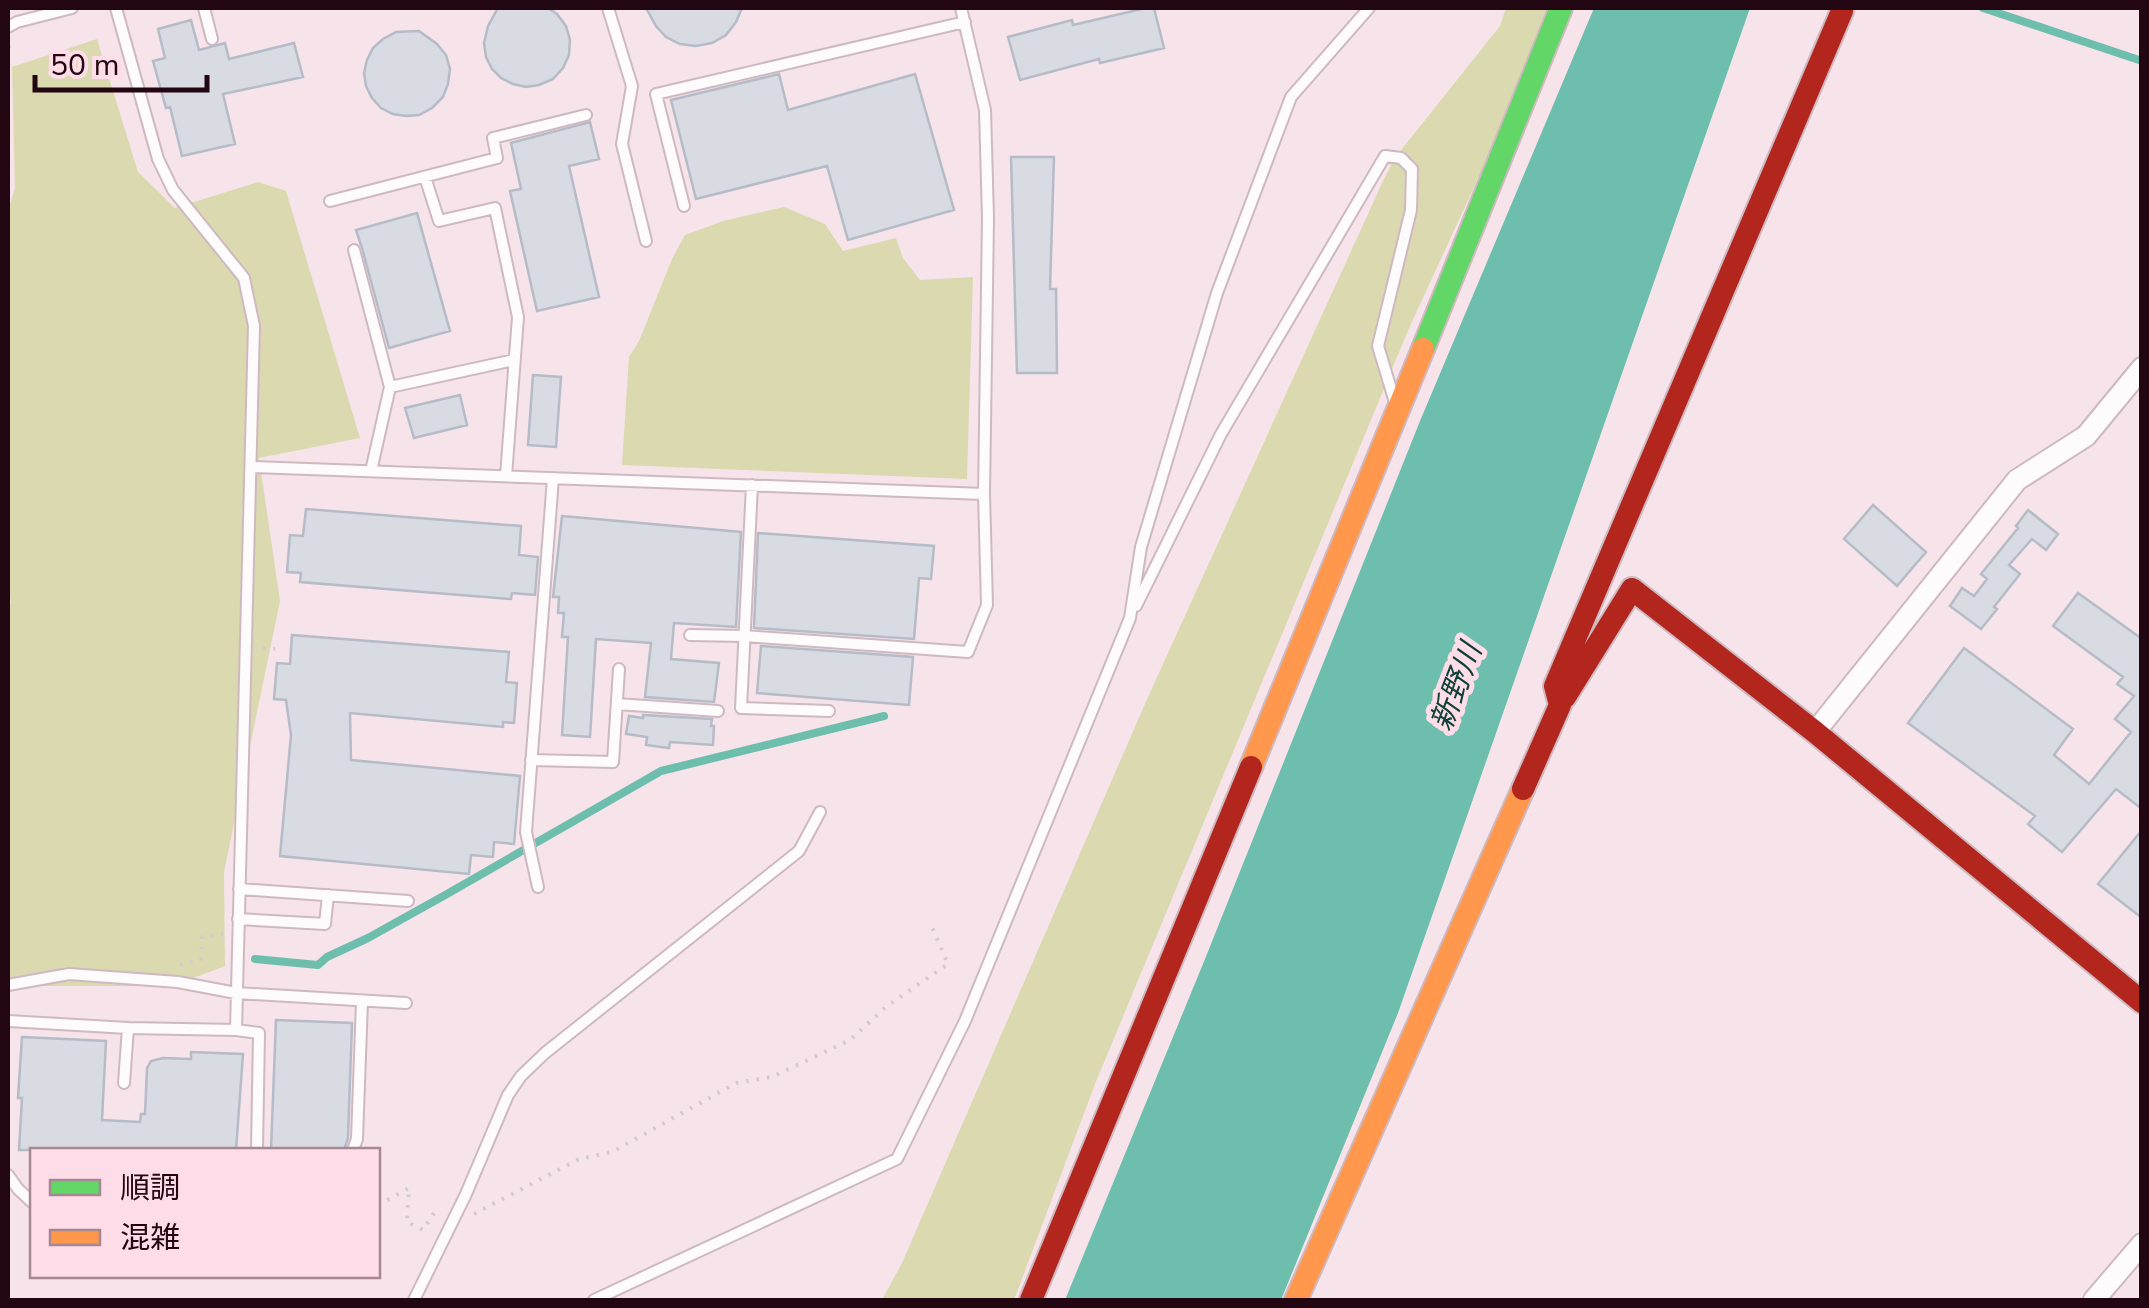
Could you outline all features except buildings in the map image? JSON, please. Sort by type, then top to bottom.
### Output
[{"type":"street","points":[[1031,1300],[1561,8]]},
{"type":"street","points":[[1560,704],[1554,686],[1842,11]]},
{"type":"street","points":[[1815,732],[2017,480],[2086,436],[2142,368]]},
{"type":"street","points":[[1296,1300],[1560,704],[1632,589],[1815,732],[2142,1002]]},
{"type":"street","points":[[2094,1300],[2142,1244]]},
{"type":"lane","points":[[11,21],[72,8]]},
{"type":"lane","points":[[116,8],[158,159],[173,190],[244,278],[254,326],[236,1030]]},
{"type":"lane","points":[[204,8],[212,38]]},
{"type":"lane","points":[[608,8],[632,86],[622,144],[646,241]]},
{"type":"lane","points":[[690,636],[744,636],[968,652],[987,605],[984,494],[988,218],[985,110],[961,8]]},
{"type":"lane","points":[[1130,618],[1142,548],[1217,293],[1291,96],[1369,8]]},
{"type":"lane","points":[[684,206],[656,94],[965,22]]},
{"type":"lane","points":[[330,200],[497,158],[492,138],[586,114]]},
{"type":"lane","points":[[594,1300],[897,1159],[966,1021],[1130,618],[1222,434],[1385,156],[1402,158],[1412,168],[1411,210],[1378,346],[1398,409]]},
{"type":"lane","points":[[424,177],[439,221],[495,208],[518,317],[506,476]]},
{"type":"lane","points":[[354,250],[390,387],[371,471]]},
{"type":"lane","points":[[390,387],[514,360]]},
{"type":"lane","points":[[251,466],[984,494]]},
{"type":"lane","points":[[538,887],[526,832],[553,478]]},
{"type":"lane","points":[[752,485],[741,708],[829,711]]},
{"type":"lane","points":[[531,760],[612,762],[619,670]]},
{"type":"lane","points":[[617,704],[718,711]]},
{"type":"lane","points":[[414,1300],[508,1095],[521,1076],[800,851],[820,812]]},
{"type":"lane","points":[[239,889],[408,901]]},
{"type":"lane","points":[[238,925],[325,924],[328,896]]},
{"type":"lane","points":[[8,985],[69,974],[178,982],[236,993],[406,1003]]},
{"type":"lane","points":[[354,1148],[362,1000]]},
{"type":"lane","points":[[8,1022],[260,1033],[257,1148]]},
{"type":"lane","points":[[124,1083],[128,1028]]},
{"type":"lane","points":[[8,1174],[30,1200]]},
{"type":"path","points":[[8,47],[14,51]]},
{"type":"path","points":[[380,1204],[408,1188],[406,1222],[423,1230],[434,1213],[453,1220],[466,1218],[579,1159],[612,1152],[736,1083],[772,1077],[850,1040],[887,1006],[948,964],[930,924]]},
{"type":"path","points":[[178,982],[180,965],[201,959],[202,937],[238,925]]},
{"type":"shaded area","points":[[1506,8],[1547,8],[1510,109],[1410,326],[1095,1084],[1014,1300],[882,1300],[902,1263],[1148,697],[1383,181],[1394,159],[1500,26]]},
{"type":"shaded area","points":[[97,39],[138,172],[175,208],[258,182],[286,191],[360,438],[259,458],[280,601],[224,872],[225,966],[177,984],[8,986],[8,211],[15,188],[12,67]]},
{"type":"shaded area","points":[[784,207],[825,224],[843,251],[896,238],[903,258],[920,280],[973,277],[967,479],[622,465],[629,357],[685,235],[723,221]]},
{"type":"water","name":"新野川","points":[[1594,8],[1750,8],[1398,1013],[1281,1300],[1065,1300],[1420,421]]},
{"type":"waterway","points":[[1983,8],[2142,61]]},
{"type":"waterway","points":[[255,959],[318,965],[661,771],[884,716]]},
{"type":"traffic: fast","points":[[1423,349],[1561,8]]},
{"type":"traffic: slow","points":[[1251,767],[1423,349]]},
{"type":"traffic: slow","points":[[1296,1300],[1523,789]]},
{"type":"traffic: jam","points":[[1523,789],[1560,705],[1555,686],[1842,11]]},
{"type":"traffic: jam","points":[[1565,697],[1632,589],[1815,732],[2142,1002]]},
{"type":"traffic: jam","points":[[1031,1300],[1251,767]]}]
